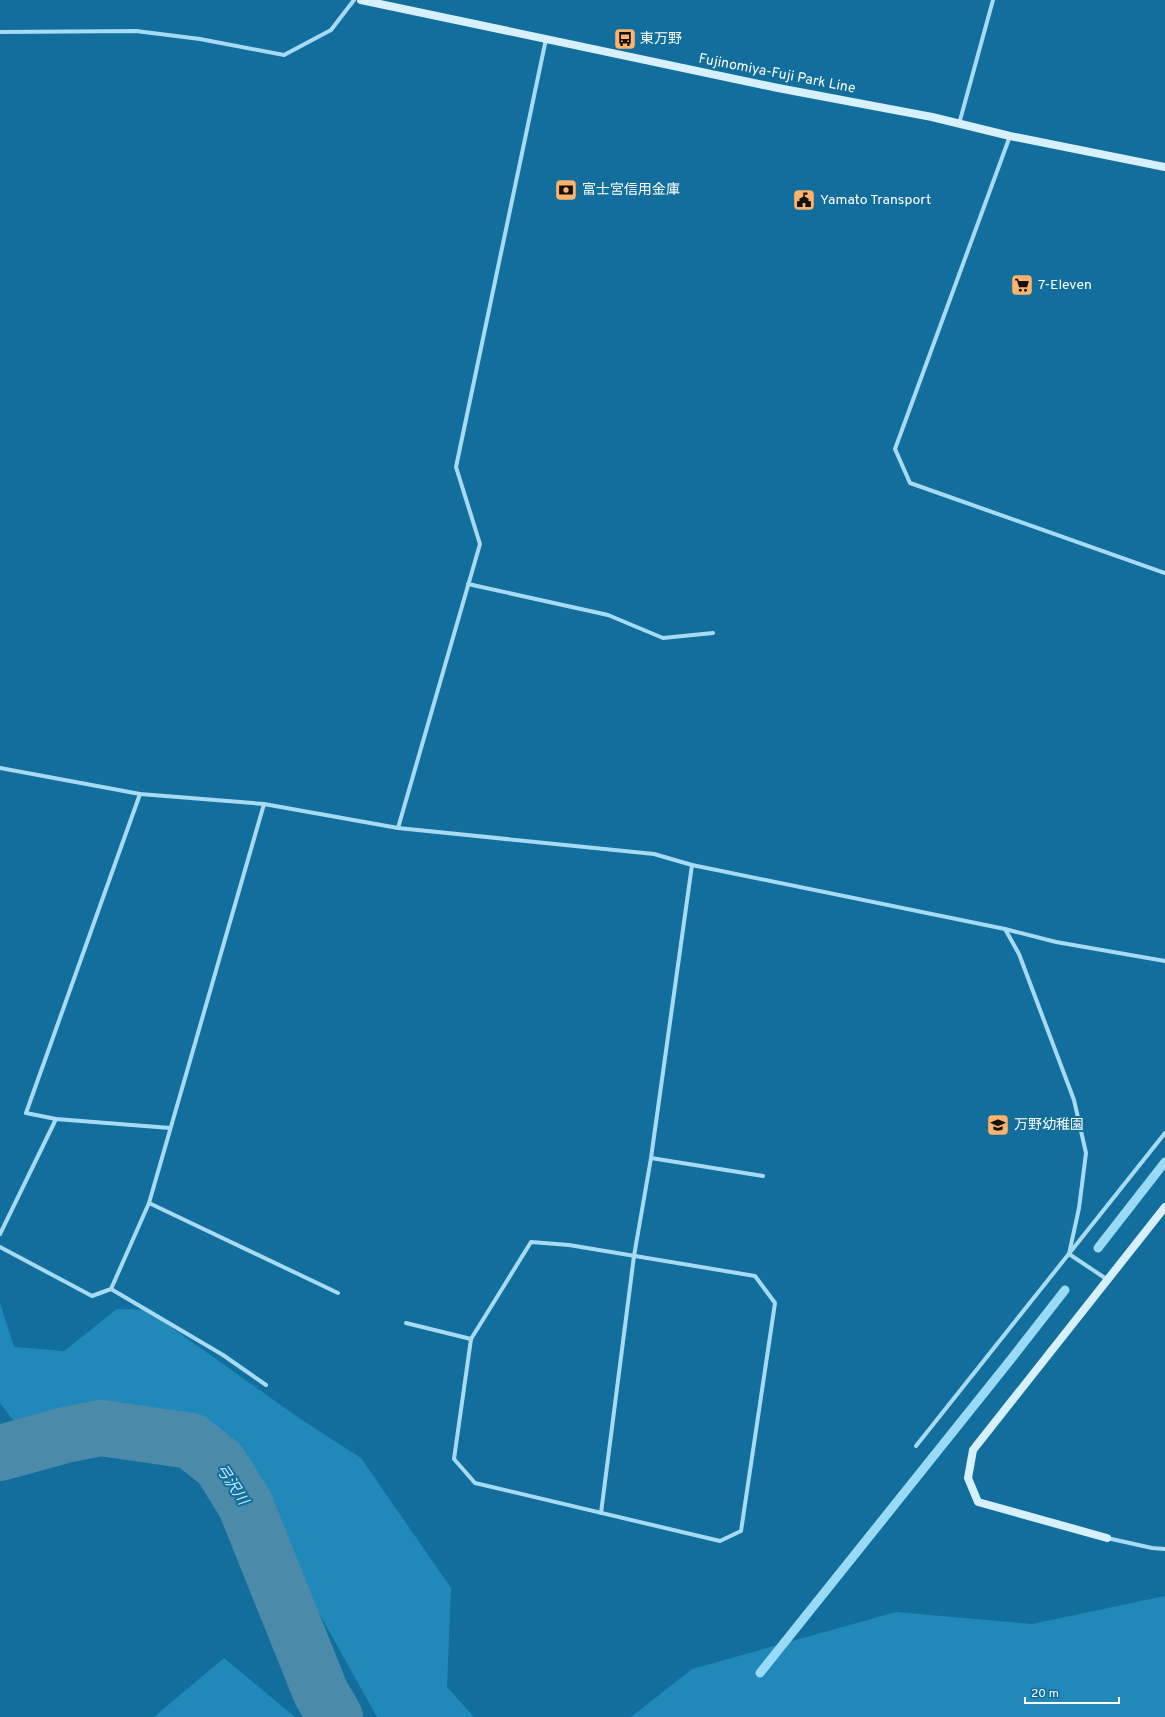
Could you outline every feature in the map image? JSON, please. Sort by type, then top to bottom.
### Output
[{"type":"main road","name":"Fujinomiya-Fuji Park Line","points":[[362,0],[960,124],[1010,136],[1165,167]]},
{"type":"main road","points":[[1107,1538],[978,1502],[968,1478],[974,1450],[1165,1207]]},
{"type":"street","points":[[0,32],[136,31],[200,39],[284,55],[331,30],[354,0]]},
{"type":"street","points":[[960,124],[993,0]]},
{"type":"street","points":[[398,828],[480,544],[456,467],[546,39]]},
{"type":"street","points":[[1010,136],[895,449],[910,483],[1165,573]]},
{"type":"street","points":[[468,584],[608,615],[663,638],[713,633]]},
{"type":"street","points":[[0,768],[140,794],[264,804],[398,828],[654,854],[692,865],[1005,929],[1056,942],[1165,961]]},
{"type":"street","points":[[140,794],[26,1112],[56,1119],[170,1128]]},
{"type":"street","points":[[0,1247],[92,1296],[111,1289],[149,1203],[264,804]]},
{"type":"street","points":[[601,1513],[634,1256],[651,1158],[692,865]]},
{"type":"street","points":[[1005,929],[1019,954],[1074,1100],[1086,1153],[1079,1208],[1068,1254]]},
{"type":"street","points":[[0,1234],[56,1119]]},
{"type":"street","points":[[916,1446],[1165,1133]]},
{"type":"street","points":[[651,1158],[763,1176]]},
{"type":"street","points":[[149,1203],[338,1292]]},
{"type":"street","points":[[531,1242],[568,1245],[755,1276],[775,1303],[741,1531],[720,1541],[475,1483],[454,1459],[471,1339],[531,1242]]},
{"type":"street","points":[[1068,1254],[1108,1280]]},
{"type":"street","points":[[111,1289],[223,1355],[266,1385]]},
{"type":"street","points":[[406,1323],[471,1339]]},
{"type":"street","points":[[1107,1538],[1152,1548],[1165,1549]]},
{"type":"shaded area","points":[[0,1303],[14,1347],[64,1351],[117,1309],[147,1310],[299,1418],[361,1458],[451,1588],[447,1687],[474,1717],[377,1717],[300,1579],[248,1495],[203,1439],[43,1459],[0,1403]]},
{"type":"shaded area","points":[[1165,1596],[1165,1717],[631,1717],[692,1669],[896,1612],[1032,1624]]},
{"type":"shaded area","points":[[224,1658],[295,1717],[154,1717]]},
{"type":"waterway","points":[[1098,1248],[1165,1162]]},
{"type":"waterway","points":[[760,1673],[1065,1290]]},
{"type":"waterway","name":"弓沢川","points":[[0,1453],[65,1435],[101,1428],[191,1441],[220,1464],[245,1504],[321,1693],[335,1717]]},
{"type":"place","name":"東万野","points":[[625,39]]},
{"type":"place","name":"富士宮信用金庫","points":[[566,190]]},
{"type":"place","name":"Yamato Transport","points":[[804,200]]},
{"type":"place","name":"7-Eleven","points":[[1022,285]]},
{"type":"place","name":"万野幼稚園","points":[[998,1125]]}]
